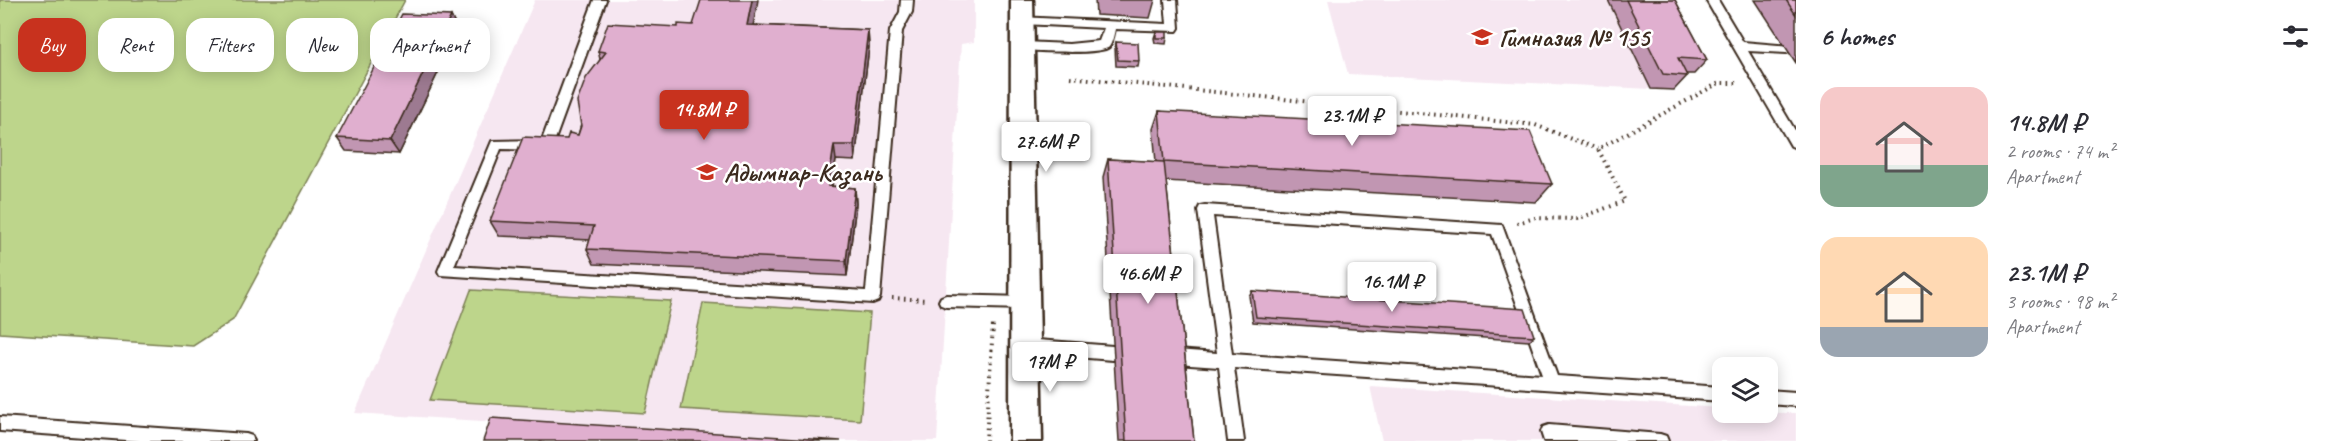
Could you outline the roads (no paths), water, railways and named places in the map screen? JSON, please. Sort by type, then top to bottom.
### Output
[{"type":"street","points":[[1023,10],[1026,441]]},
{"type":"lane","points":[[600,0],[547,146],[497,144],[445,271],[873,297],[896,31],[906,12],[907,0]]},
{"type":"lane","points":[[1023,10],[1111,25],[1173,28],[1171,0]]},
{"type":"lane","points":[[1712,0],[1796,143]]},
{"type":"lane","points":[[1023,46],[1069,48],[1104,45],[1111,25]]},
{"type":"lane","points":[[1739,46],[1787,49]]},
{"type":"lane","points":[[1236,441],[1205,210],[1497,229],[1551,380]]},
{"type":"lane","points":[[946,301],[1025,303]]},
{"type":"lane","points":[[1025,346],[1113,353]]},
{"type":"lane","points":[[1176,357],[1551,380],[1712,393]]},
{"type":"lane","points":[[1778,398],[1796,399]]},
{"type":"lane","points":[[0,424],[246,441]]},
{"type":"lane","points":[[1551,441],[1549,432],[1660,441]]},
{"type":"place","name":"Гимназия № 155","points":[[1482,37]]},
{"type":"place","name":"Адымнар-Казань","points":[[707,172]]}]
